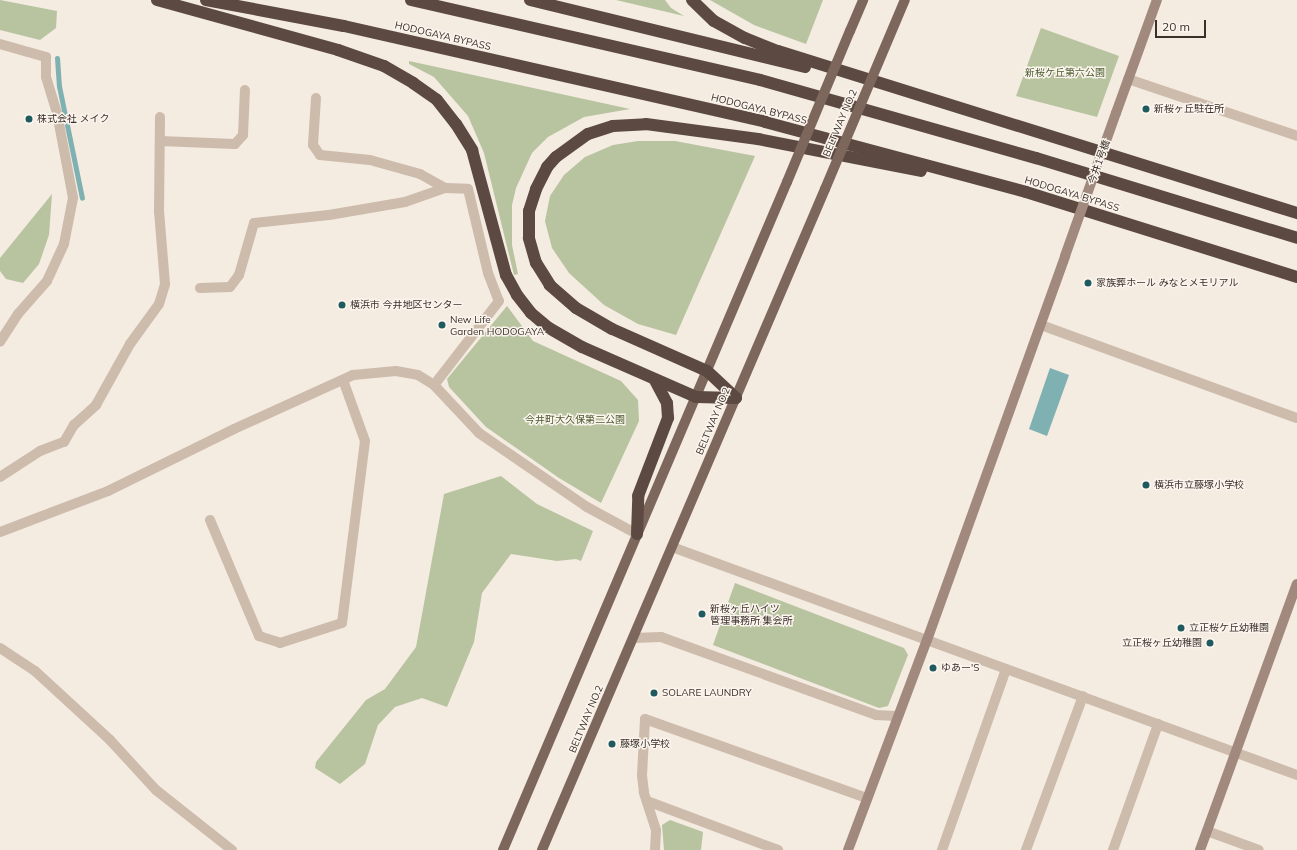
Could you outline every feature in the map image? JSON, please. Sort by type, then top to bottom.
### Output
[{"type":"highway","points":[[156,0],[252,24],[351,54],[384,66],[437,100],[456,124],[472,150],[504,267],[517,295],[531,313],[549,328],[582,347],[655,380],[696,397],[736,398]]},
{"type":"highway","name":"HODOGAYA BYPASS","points":[[206,0],[344,26],[765,122],[1026,192],[1297,277]]},
{"type":"highway","points":[[412,0],[760,80],[1036,158],[1297,238]]},
{"type":"highway","points":[[530,0],[761,55],[1043,133]]},
{"type":"highway","points":[[692,0],[714,21],[745,38],[1297,213]]},
{"type":"highway","points":[[736,398],[707,371],[612,329],[576,308],[550,285],[536,263],[529,238],[529,211],[536,189],[548,167],[556,157],[588,134],[613,126],[646,124],[710,131],[1026,192]]},
{"type":"highway","points":[[637,534],[638,496],[668,418],[667,403],[655,380]]},
{"type":"main road","points":[[503,850],[863,0]]},
{"type":"main road","name":"BELTWAY NO.2","points":[[542,850],[634,638],[905,0]]},
{"type":"street","name":"今井1号橋","points":[[848,850],[896,716],[927,640],[1157,0]]},
{"type":"street","points":[[0,44],[46,57],[46,77],[57,114],[73,198],[64,244],[48,281],[18,314],[0,342]]},
{"type":"street","points":[[1128,79],[1297,136]]},
{"type":"street","points":[[160,141],[235,144],[243,135],[245,90]]},
{"type":"street","points":[[316,98],[313,145],[320,155],[370,160],[420,174],[444,188]]},
{"type":"street","points":[[0,477],[40,451],[64,442],[74,425],[96,405],[130,344],[159,304],[168,284],[159,211],[160,117]]},
{"type":"street","points":[[200,288],[230,287],[239,275],[254,223],[329,215],[405,202],[444,188],[468,189],[488,273],[499,301],[434,385]]},
{"type":"street","points":[[1041,324],[1297,418]]},
{"type":"street","points":[[0,532],[108,491],[343,380],[376,371],[396,371],[418,375],[434,385],[479,433],[587,507],[637,534]]},
{"type":"street","points":[[210,520],[259,636],[280,643],[342,623],[365,441],[343,380]]},
{"type":"street","points":[[672,547],[1297,775]]},
{"type":"street","points":[[1200,850],[1297,584]]},
{"type":"street","points":[[634,638],[661,637],[876,715],[896,716]]},
{"type":"street","points":[[0,648],[35,671],[110,740],[156,790],[232,850]]},
{"type":"street","points":[[942,850],[1006,669]]},
{"type":"street","points":[[1026,850],[1083,696]]},
{"type":"street","points":[[655,850],[656,830],[647,801],[642,774],[645,719],[867,798]]},
{"type":"street","points":[[1112,850],[1158,724]]},
{"type":"street","points":[[647,801],[778,850]]},
{"type":"street","points":[[1207,831],[1259,850]]},
{"type":"green space","points":[[0,0],[57,11],[56,28],[40,40],[0,30]]},
{"type":"green space","points":[[616,0],[665,0],[671,8],[684,16]]},
{"type":"green space","points":[[710,0],[823,0],[806,44],[754,25]]},
{"type":"green space","name":"新桜ケ丘第六公園","points":[[1041,28],[1119,56],[1097,117],[1016,96]]},
{"type":"green space","points":[[409,61],[630,109],[584,117],[548,137],[532,153],[516,188],[512,205],[512,245],[518,274],[514,275],[484,153],[468,116],[434,77],[409,64]]},
{"type":"green space","points":[[638,141],[675,141],[755,156],[676,335],[638,324],[604,305],[569,273],[552,248],[545,221],[550,196],[564,175],[585,157],[613,145]]},
{"type":"green space","points":[[52,194],[49,235],[39,264],[23,283],[6,279],[0,271],[0,258]]},
{"type":"green space","name":"今井町大久保第二公園","points":[[507,306],[533,341],[621,381],[638,400],[639,421],[601,503],[559,478],[486,427],[449,387],[447,379]]},
{"type":"green space","points":[[501,476],[537,504],[593,531],[581,561],[576,559],[557,561],[511,554],[482,593],[474,642],[447,707],[422,698],[395,707],[378,725],[365,764],[340,784],[315,768],[316,762],[366,700],[385,689],[416,647],[444,494]]},
{"type":"green space","points":[[735,583],[904,648],[908,655],[888,706],[879,708],[713,645]]},
{"type":"green space","points":[[670,820],[703,832],[701,850],[664,850],[662,825]]},
{"type":"water","points":[[1050,368],[1069,375],[1047,436],[1029,429]]},
{"type":"waterway","points":[[57,58],[59,86],[82,198]]},
{"type":"place","name":"新桜ヶ丘駐在所","points":[[1146,109]]},
{"type":"place","name":"株式会社 メイク","points":[[29,119]]},
{"type":"place","name":"家族葬ホール みなとメモリアル","points":[[1088,283]]},
{"type":"place","name":"横浜市 今井地区センター","points":[[342,305]]},
{"type":"place","name":"New Life Garden HODOGAYA","points":[[442,325]]},
{"type":"place","name":"横浜市立藤塚小学校","points":[[1146,485]]},
{"type":"place","name":"新桜ヶ丘ハイツ 管理事務所 集会所","points":[[702,614]]},
{"type":"place","name":"立正桜ケ丘幼稚園","points":[[1181,628]]},
{"type":"place","name":"立正桜ヶ丘幼稚園","points":[[1210,643]]},
{"type":"place","name":"ゆあー'S","points":[[933,668]]},
{"type":"place","name":"SOLARE LAUNDRY","points":[[654,693]]},
{"type":"place","name":"藤塚小学校","points":[[612,744]]}]
